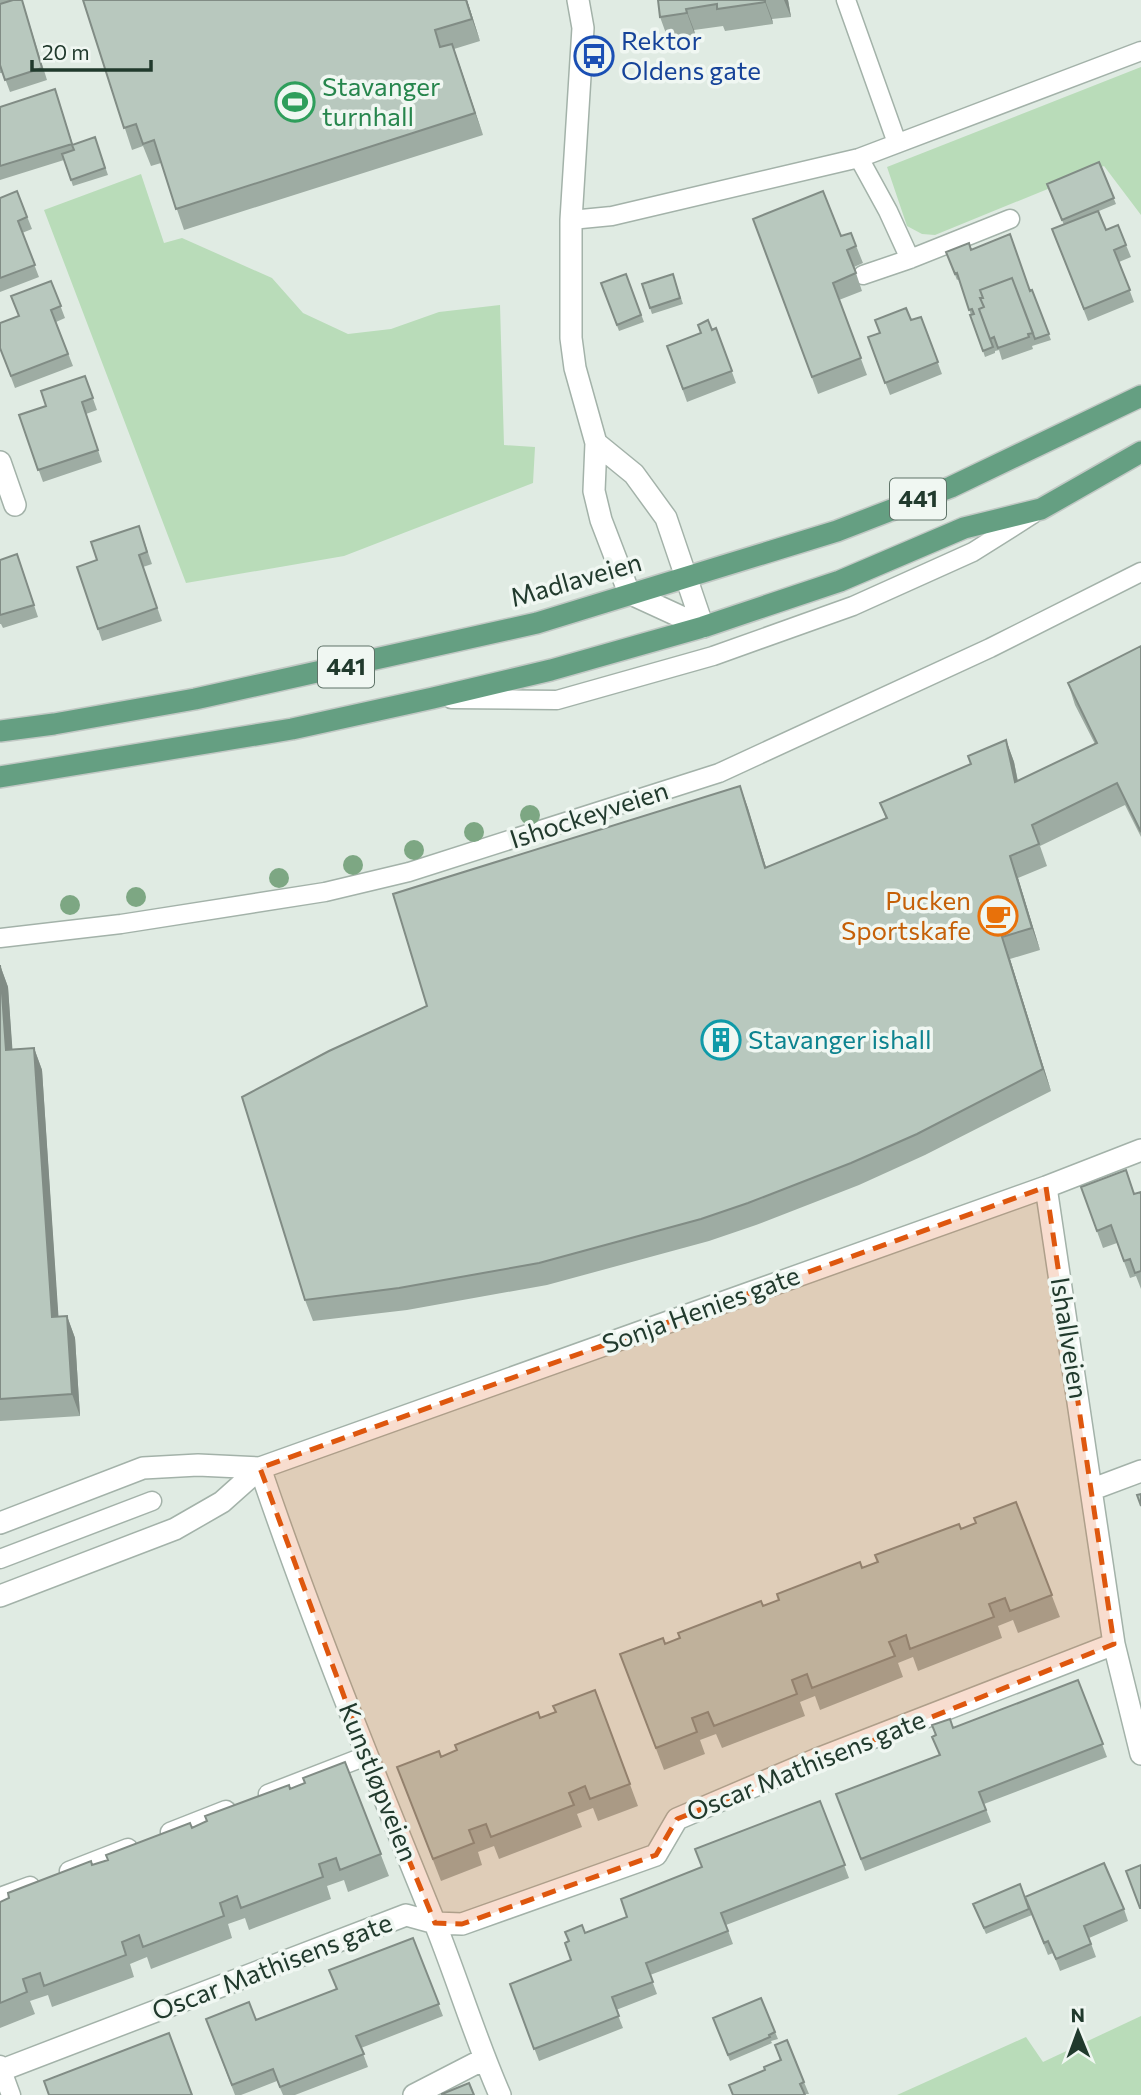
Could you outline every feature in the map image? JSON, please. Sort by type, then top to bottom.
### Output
[{"type":"main road","name":"Madlaveien","points":[[0,731],[195,699],[537,623],[837,531],[951,487],[1141,396]]},
{"type":"main road","name":"441","points":[[0,777],[292,729],[551,670],[703,627],[840,581],[964,528],[1041,509],[1141,452]]},
{"type":"street","points":[[578,0],[583,28],[571,220],[571,338],[575,368],[596,443],[594,491],[601,520],[629,593],[703,627]]},
{"type":"street","points":[[596,443],[634,474],[666,519],[703,627]]},
{"type":"street","points":[[0,462],[15,505]]},
{"type":"street","name":"Sonja Henies gate","points":[[0,1595],[175,1529],[222,1502],[260,1468],[1046,1187],[1141,1150]]},
{"type":"street","name":"Ishallveien","points":[[1046,1187],[1114,1644],[1141,1754]]},
{"type":"street","name":"Sonja Henies gate","points":[[0,1523],[143,1468],[198,1465],[260,1468]]},
{"type":"street","name":"Kunstløpveien","points":[[260,1468],[289,1554],[366,1756],[435,1923],[499,2095]]},
{"type":"street","points":[[1093,1489],[1141,1471]]},
{"type":"street","name":"Oscar Mathisens gate","points":[[1,2068],[406,1915],[435,1923],[462,1924],[656,1855],[677,1819],[816,1760],[1114,1644]]},
{"type":"street","points":[[414,2095],[484,2059]]},
{"type":"lane","points":[[846,0],[897,143]]},
{"type":"lane","points":[[571,220],[612,216],[859,158],[1141,51]]},
{"type":"lane","points":[[859,158],[910,259]]},
{"type":"lane","points":[[863,275],[1010,219]]},
{"type":"lane","points":[[433,698],[557,700],[713,656],[853,606],[949,563],[973,552],[1041,509]]},
{"type":"lane","name":"Ishockeyveien","points":[[0,939],[121,924],[349,886],[409,872],[706,778],[990,648],[1141,572]]},
{"type":"lane","points":[[0,1559],[152,1501]]},
{"type":"lane","points":[[0,1897],[366,1756]]},
{"type":"lane","points":[[1,2068],[11,2095]]},
{"type":"highlighted area","points":[[1046,1187],[1114,1644],[677,1819],[656,1855],[462,1924],[435,1923],[366,1756],[260,1468]]},
{"type":"green space","points":[[1141,67],[1141,215],[1104,166],[935,235],[922,234],[907,226],[887,167]]},
{"type":"green space","points":[[141,174],[164,243],[182,238],[272,278],[303,313],[348,334],[391,329],[439,312],[500,305],[504,445],[535,447],[533,483],[344,556],[186,583],[44,210]]},
{"type":"green space","points":[[1141,2016],[1141,2095],[897,2095],[1026,2037],[1043,2062]]},
{"type":"building","points":[[22,0],[42,68],[5,80],[0,65],[0,4]]},
{"type":"building","name":"Stavanger turnhall","points":[[83,0],[466,0],[472,19],[435,30],[440,47],[452,44],[475,113],[176,209],[154,140],[143,144],[136,124],[124,128]]},
{"type":"building","points":[[658,0],[765,2],[717,9],[717,4],[686,9],[687,13],[660,17]]},
{"type":"building","points":[[55,89],[72,144],[0,166],[0,107]]},
{"type":"building","points":[[95,137],[105,168],[71,180],[62,154],[74,150],[72,145]]},
{"type":"building","points":[[1099,162],[1114,198],[1062,220],[1047,184]]},
{"type":"building","points":[[17,191],[27,217],[18,221],[35,265],[0,278],[0,198]]},
{"type":"building","points":[[823,191],[841,236],[851,233],[856,246],[847,250],[856,273],[833,283],[861,358],[812,377],[753,219]]},
{"type":"building","points":[[1098,211],[1106,230],[1118,225],[1126,245],[1114,250],[1130,290],[1084,309],[1052,229]]},
{"type":"building","points":[[1010,234],[1049,334],[1035,339],[1012,278],[980,290],[984,307],[979,309],[993,347],[983,351],[970,315],[974,314],[972,309],[969,310],[957,273],[955,274],[946,252],[969,243],[971,250]]},
{"type":"building","points":[[626,274],[641,315],[617,325],[601,283]]},
{"type":"building","points":[[673,274],[680,298],[650,308],[642,284]]},
{"type":"building","points":[[1012,278],[1033,333],[1028,334],[1029,337],[998,348],[994,337],[990,339],[979,309],[984,307],[980,290]]},
{"type":"building","points":[[51,281],[61,306],[51,310],[68,354],[11,376],[0,348],[0,323],[19,316],[11,296]]},
{"type":"building","points":[[906,308],[911,320],[921,317],[938,362],[885,383],[868,337],[880,333],[875,320]]},
{"type":"building","points":[[708,320],[712,330],[716,328],[732,371],[683,389],[667,346],[701,333],[698,325]]},
{"type":"building","points":[[85,376],[93,398],[82,402],[98,450],[38,470],[19,415],[46,406],[41,391]]},
{"type":"building","points":[[139,526],[147,552],[139,555],[157,608],[98,629],[77,567],[97,560],[91,542]]},
{"type":"building","points":[[17,554],[34,605],[0,615],[0,560]]},
{"type":"building","name":"Stavanger ishall","points":[[1141,646],[1141,832],[1117,783],[1032,825],[1039,844],[1010,856],[1032,928],[1002,937],[1043,1069],[917,1134],[851,1163],[701,1219],[539,1263],[399,1288],[305,1300],[242,1097],[329,1051],[427,1006],[393,894],[740,786],[765,868],[887,818],[880,803],[971,764],[968,756],[1006,740],[1015,782],[1097,743],[1068,683]]},
{"type":"building","points":[[0,965],[6,1050],[34,1048],[52,1317],[67,1316],[72,1394],[0,1399]]},
{"type":"building","points":[[1126,1170],[1134,1194],[1141,1192],[1141,1271],[1135,1273],[1130,1259],[1124,1261],[1111,1225],[1097,1231],[1081,1187]]},
{"type":"building","points":[[1016,1502],[1052,1595],[1010,1611],[1005,1598],[989,1604],[994,1617],[910,1649],[906,1635],[889,1642],[895,1656],[812,1688],[807,1674],[792,1680],[797,1694],[714,1726],[708,1712],[692,1718],[697,1732],[656,1748],[620,1654],[663,1638],[665,1644],[680,1638],[678,1633],[761,1601],[763,1606],[779,1600],[777,1594],[860,1562],[862,1568],[878,1562],[875,1555],[959,1524],[961,1529],[976,1523],[974,1518]]},
{"type":"building","points":[[1078,1680],[1103,1744],[979,1792],[986,1810],[861,1859],[836,1794],[940,1755],[932,1737],[936,1735],[932,1725],[950,1719],[953,1728]]},
{"type":"building","points":[[595,1690],[630,1784],[590,1799],[585,1786],[569,1793],[574,1805],[491,1837],[486,1824],[469,1830],[474,1843],[433,1859],[397,1767],[439,1751],[441,1757],[457,1750],[455,1745],[538,1712],[540,1718],[556,1712],[553,1706]]},
{"type":"building","points":[[345,1762],[381,1854],[340,1870],[336,1858],[319,1864],[323,1877],[241,1908],[237,1896],[220,1903],[224,1916],[143,1947],[139,1935],[122,1942],[126,1955],[44,1986],[40,1973],[23,1979],[27,1992],[0,2003],[0,1902],[9,1898],[8,1893],[91,1861],[92,1865],[108,1860],[106,1855],[190,1823],[192,1828],[207,1821],[205,1816],[289,1785],[290,1789],[305,1783],[303,1778]]},
{"type":"building","points":[[820,1801],[845,1865],[721,1913],[728,1931],[646,1963],[653,1982],[612,1997],[619,2016],[534,2049],[510,1984],[571,1960],[565,1943],[569,1941],[565,1932],[582,1925],[585,1933],[627,1917],[621,1899],[702,1867],[695,1849]]},
{"type":"building","points":[[1104,1863],[1124,1909],[1084,1926],[1091,1944],[1056,1959],[1048,1941],[1044,1943],[1025,1897]]},
{"type":"building","points":[[1141,1865],[1141,1908],[1140,1908],[1126,1871]]},
{"type":"building","points":[[1020,1884],[1029,1909],[984,1928],[973,1904]]},
{"type":"building","points":[[413,1938],[439,2004],[356,2036],[364,2054],[280,2087],[273,2069],[232,2085],[206,2019],[249,2002],[256,2020],[337,1989],[329,1970]]},
{"type":"building","points":[[761,1998],[775,2032],[769,2035],[770,2037],[728,2055],[713,2018]]},
{"type":"building","points":[[169,2033],[192,2095],[49,2095],[44,2081]]},
{"type":"building","points":[[787,2040],[804,2082],[800,2084],[805,2095],[733,2095],[729,2085],[781,2060],[775,2045]]},
{"type":"building","points":[[469,2083],[474,2095],[442,2095],[442,2094]]},
{"type":"place","name":"Rektor Oldens gate","points":[[594,56]]},
{"type":"place","name":"Stavanger turnhall","points":[[295,102]]},
{"type":"place","name":"Pucken Sportskafe","points":[[998,916]]},
{"type":"place","name":"Stavanger ishall","points":[[721,1040]]}]
